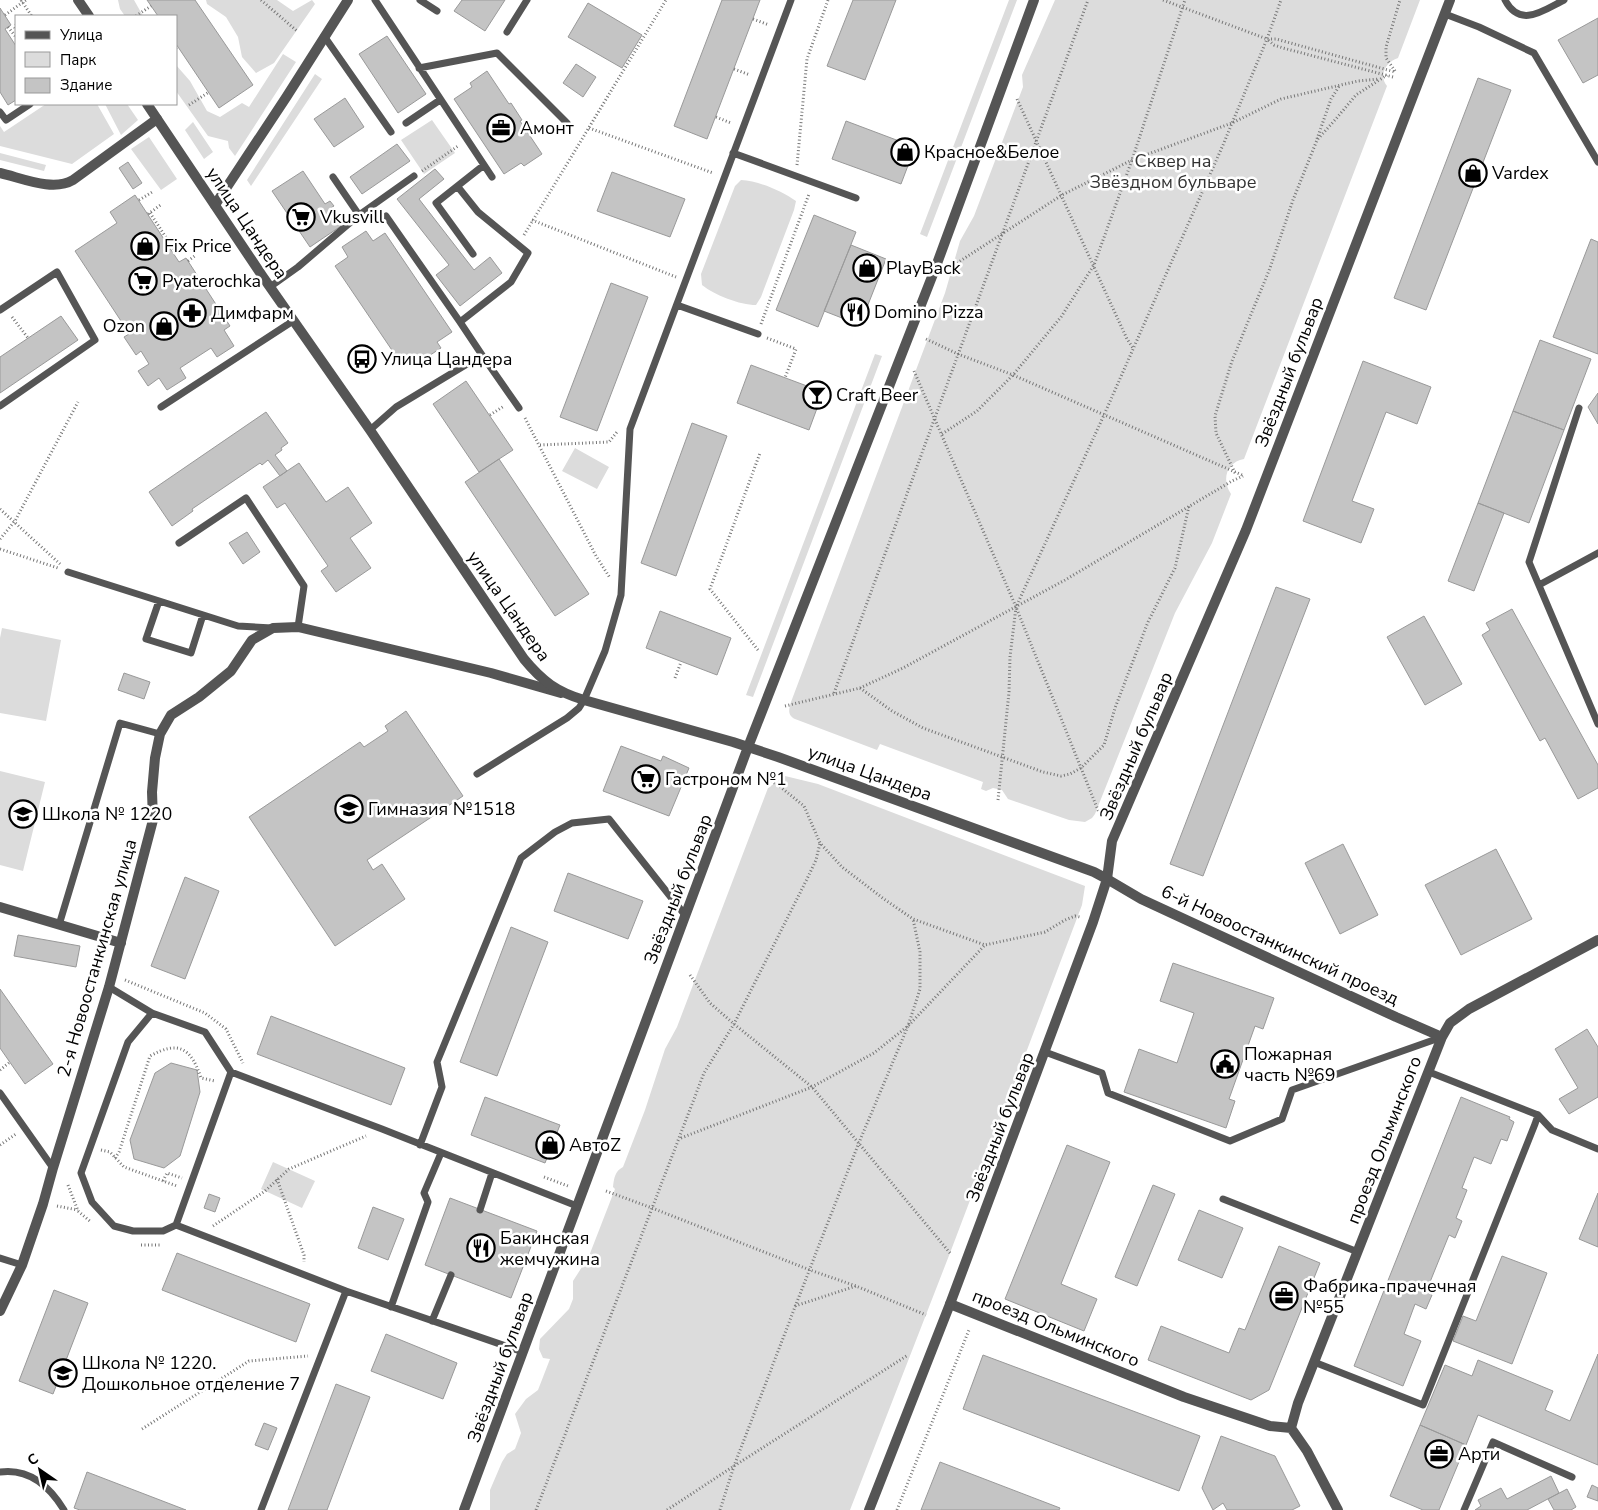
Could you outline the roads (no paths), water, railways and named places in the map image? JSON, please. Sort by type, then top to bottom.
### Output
[{"type":"street","points":[[78,0],[88,15]]},
{"type":"street","points":[[215,205],[288,96],[348,0]]},
{"type":"street","name":"Звёздный бульвар","points":[[464,1510],[748,747],[935,269],[1034,0]]},
{"type":"street","name":"Звёздный бульвар","points":[[869,1510],[950,1304],[1093,922],[1106,879],[1112,841],[1246,530],[1450,0]]},
{"type":"street","name":"улица Цандера","points":[[149,105],[270,287],[536,674],[551,686],[569,696],[748,747],[1085,868],[1106,879]]},
{"type":"street","points":[[0,173],[51,185],[62,185],[73,180],[157,119]]},
{"type":"street","points":[[272,628],[298,627],[492,673],[569,696]]},
{"type":"street","name":"2-я Новоостанкинская улица","points":[[0,1311],[22,1265],[43,1204],[109,987],[153,820],[152,792],[155,758],[160,734],[172,714],[199,697],[231,671],[252,640],[272,628]]},
{"type":"street","name":"6-й Новоостанкинский проезд","points":[[1106,879],[1150,903],[1442,1037]]},
{"type":"street","points":[[0,908],[121,943]]},
{"type":"street","name":"проезд Ольминского","points":[[950,1304],[1184,1397],[1270,1426],[1291,1428],[1298,1403],[1314,1362],[1442,1037],[1450,1024],[1469,1010],[1598,940]]},
{"type":"street","points":[[1291,1428],[1307,1452],[1338,1510]]},
{"type":"lane","points":[[375,0],[492,177]]},
{"type":"lane","points":[[420,0],[437,11]]},
{"type":"lane","points":[[507,32],[527,0]]},
{"type":"lane","points":[[476,774],[567,718],[579,708],[605,651],[621,595],[630,430],[791,0]]},
{"type":"lane","points":[[1505,0],[1511,9],[1526,16],[1536,15],[1564,0]]},
{"type":"lane","points":[[1445,14],[1479,27],[1534,53],[1598,162]]},
{"type":"lane","points":[[324,36],[391,132]]},
{"type":"lane","points":[[419,68],[497,54],[567,123]]},
{"type":"lane","points":[[406,123],[440,100]]},
{"type":"lane","points":[[0,112],[6,120],[28,105]]},
{"type":"lane","points":[[733,153],[856,198]]},
{"type":"lane","points":[[473,254],[436,203],[484,165]]},
{"type":"lane","points":[[270,287],[298,267],[359,215],[414,176]]},
{"type":"lane","points":[[333,177],[359,215]]},
{"type":"lane","points":[[458,187],[478,212],[528,253],[511,282],[460,322]]},
{"type":"lane","points":[[386,216],[519,408]]},
{"type":"lane","points":[[0,310],[57,272],[96,340],[0,406]]},
{"type":"lane","points":[[677,305],[758,334]]},
{"type":"lane","points":[[161,407],[293,320]]},
{"type":"lane","points":[[370,430],[396,407],[482,355]]},
{"type":"lane","points":[[1579,408],[1529,562],[1598,724]]},
{"type":"lane","points":[[179,543],[246,498],[304,586],[298,627]]},
{"type":"lane","points":[[1539,585],[1598,553]]},
{"type":"lane","points":[[68,572],[238,626],[272,628]]},
{"type":"lane","points":[[159,601],[146,639],[190,653],[203,614]]},
{"type":"lane","points":[[59,925],[120,723],[160,734]]},
{"type":"lane","points":[[420,1145],[442,1087],[437,1062],[521,858],[555,832],[572,823],[608,819],[685,915]]},
{"type":"lane","points":[[109,987],[152,1013],[205,1032],[231,1072],[577,1206]]},
{"type":"lane","points":[[152,1013],[128,1042],[81,1173],[92,1202],[114,1226],[133,1231],[163,1231],[176,1225],[231,1072]]},
{"type":"lane","points":[[1045,1052],[1102,1073],[1108,1093],[1230,1141],[1282,1119],[1292,1090],[1442,1037]]},
{"type":"lane","points":[[1429,1072],[1538,1115],[1552,1130],[1598,1149]]},
{"type":"lane","points":[[0,1093],[53,1168]]},
{"type":"lane","points":[[1314,1362],[1423,1405],[1538,1115]]},
{"type":"lane","points":[[391,1307],[428,1202],[424,1193],[441,1153]]},
{"type":"lane","points":[[480,1210],[492,1173]]},
{"type":"lane","points":[[1223,1199],[1358,1252]]},
{"type":"lane","points":[[176,1225],[346,1292],[523,1352]]},
{"type":"lane","points":[[0,1258],[22,1265]]},
{"type":"lane","points":[[432,1320],[451,1275]]},
{"type":"lane","points":[[261,1510],[346,1292]]},
{"type":"lane","points":[[1464,1510],[1493,1442],[1572,1477]]},
{"type":"lane","points":[[0,1472],[9,1470],[28,1474],[41,1482],[53,1494],[64,1510]]},
{"type":"place","name":"Амонт","points":[[501,128]]},
{"type":"place","name":"Красное&Белое","points":[[905,152]]},
{"type":"place","name":"Vardex","points":[[1473,173]]},
{"type":"place","name":"Vkusvill","points":[[301,217]]},
{"type":"place","name":"Fix Price","points":[[145,246]]},
{"type":"place","name":"PlayBack","points":[[867,268]]},
{"type":"place","name":"Pyaterochka","points":[[143,281]]},
{"type":"place","name":"Domino Pizza","points":[[855,312]]},
{"type":"place","name":"Димфарм","points":[[192,313]]},
{"type":"place","name":"Ozon","points":[[164,326]]},
{"type":"place","name":"Улица Цандера","points":[[362,359]]},
{"type":"place","name":"Craft Beer","points":[[817,395]]},
{"type":"place","name":"Гастроном №1","points":[[646,779]]},
{"type":"place","name":"Гимназия №1518","points":[[349,809]]},
{"type":"place","name":"Школа № 1220","points":[[23,814]]},
{"type":"place","name":"Пожарная часть №69","points":[[1225,1064]]},
{"type":"place","name":"АвтоZ","points":[[550,1145]]},
{"type":"place","name":"Бакинская жемчужина","points":[[481,1248]]},
{"type":"place","name":"Фабрика-прачечная №55","points":[[1284,1296]]},
{"type":"place","name":"Школа № 1220. Дошкольное отделение 7","points":[[63,1373]]},
{"type":"place","name":"Арти","points":[[1439,1454]]},
{"type":"park label","name":"Сквер на Звёздном бульваре","points":[[1173,171]]}]
